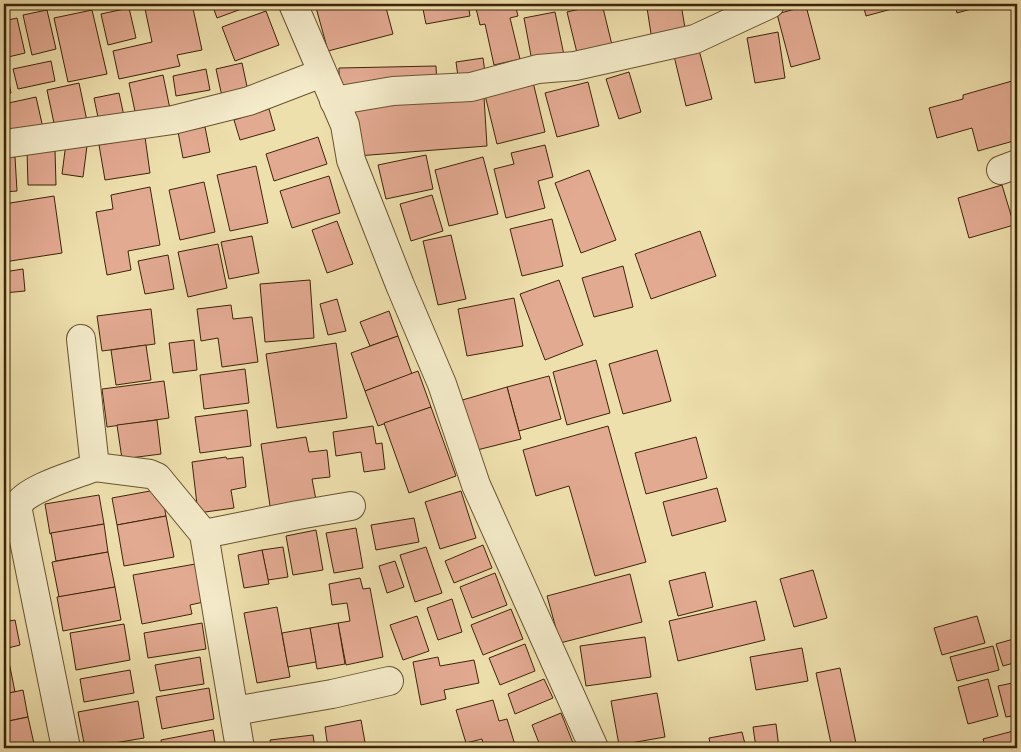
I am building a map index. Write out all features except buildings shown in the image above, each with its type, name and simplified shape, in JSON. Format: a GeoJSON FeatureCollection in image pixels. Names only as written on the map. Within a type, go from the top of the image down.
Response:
{"type":"FeatureCollection","features":[{"type":"Feature","properties":{"kind":"street"},"geometry":{"type":"LineString","coordinates":[[293,4],[345,125],[351,160],[400,285],[442,384],[476,485],[594,748]]}},
{"type":"Feature","properties":{"kind":"street"},"geometry":{"type":"LineString","coordinates":[[334,101],[393,91],[471,87],[538,69],[576,66],[695,39],[770,4]]}},
{"type":"Feature","properties":{"kind":"street"},"geometry":{"type":"LineString","coordinates":[[4,144],[173,120],[249,101],[322,73]]}},
{"type":"Feature","properties":{"kind":"street"},"geometry":{"type":"LineString","coordinates":[[80,339],[95,467]]}},
{"type":"Feature","properties":{"kind":"street"},"geometry":{"type":"LineString","coordinates":[[66,748],[17,506],[25,496],[37,489],[95,467],[150,474],[157,477],[204,534],[240,748]]}},
{"type":"Feature","properties":{"kind":"street"},"geometry":{"type":"LineString","coordinates":[[204,534],[351,506]]}},
{"type":"Feature","properties":{"kind":"street"},"geometry":{"type":"LineString","coordinates":[[234,711],[332,694],[389,681]]}}]}
